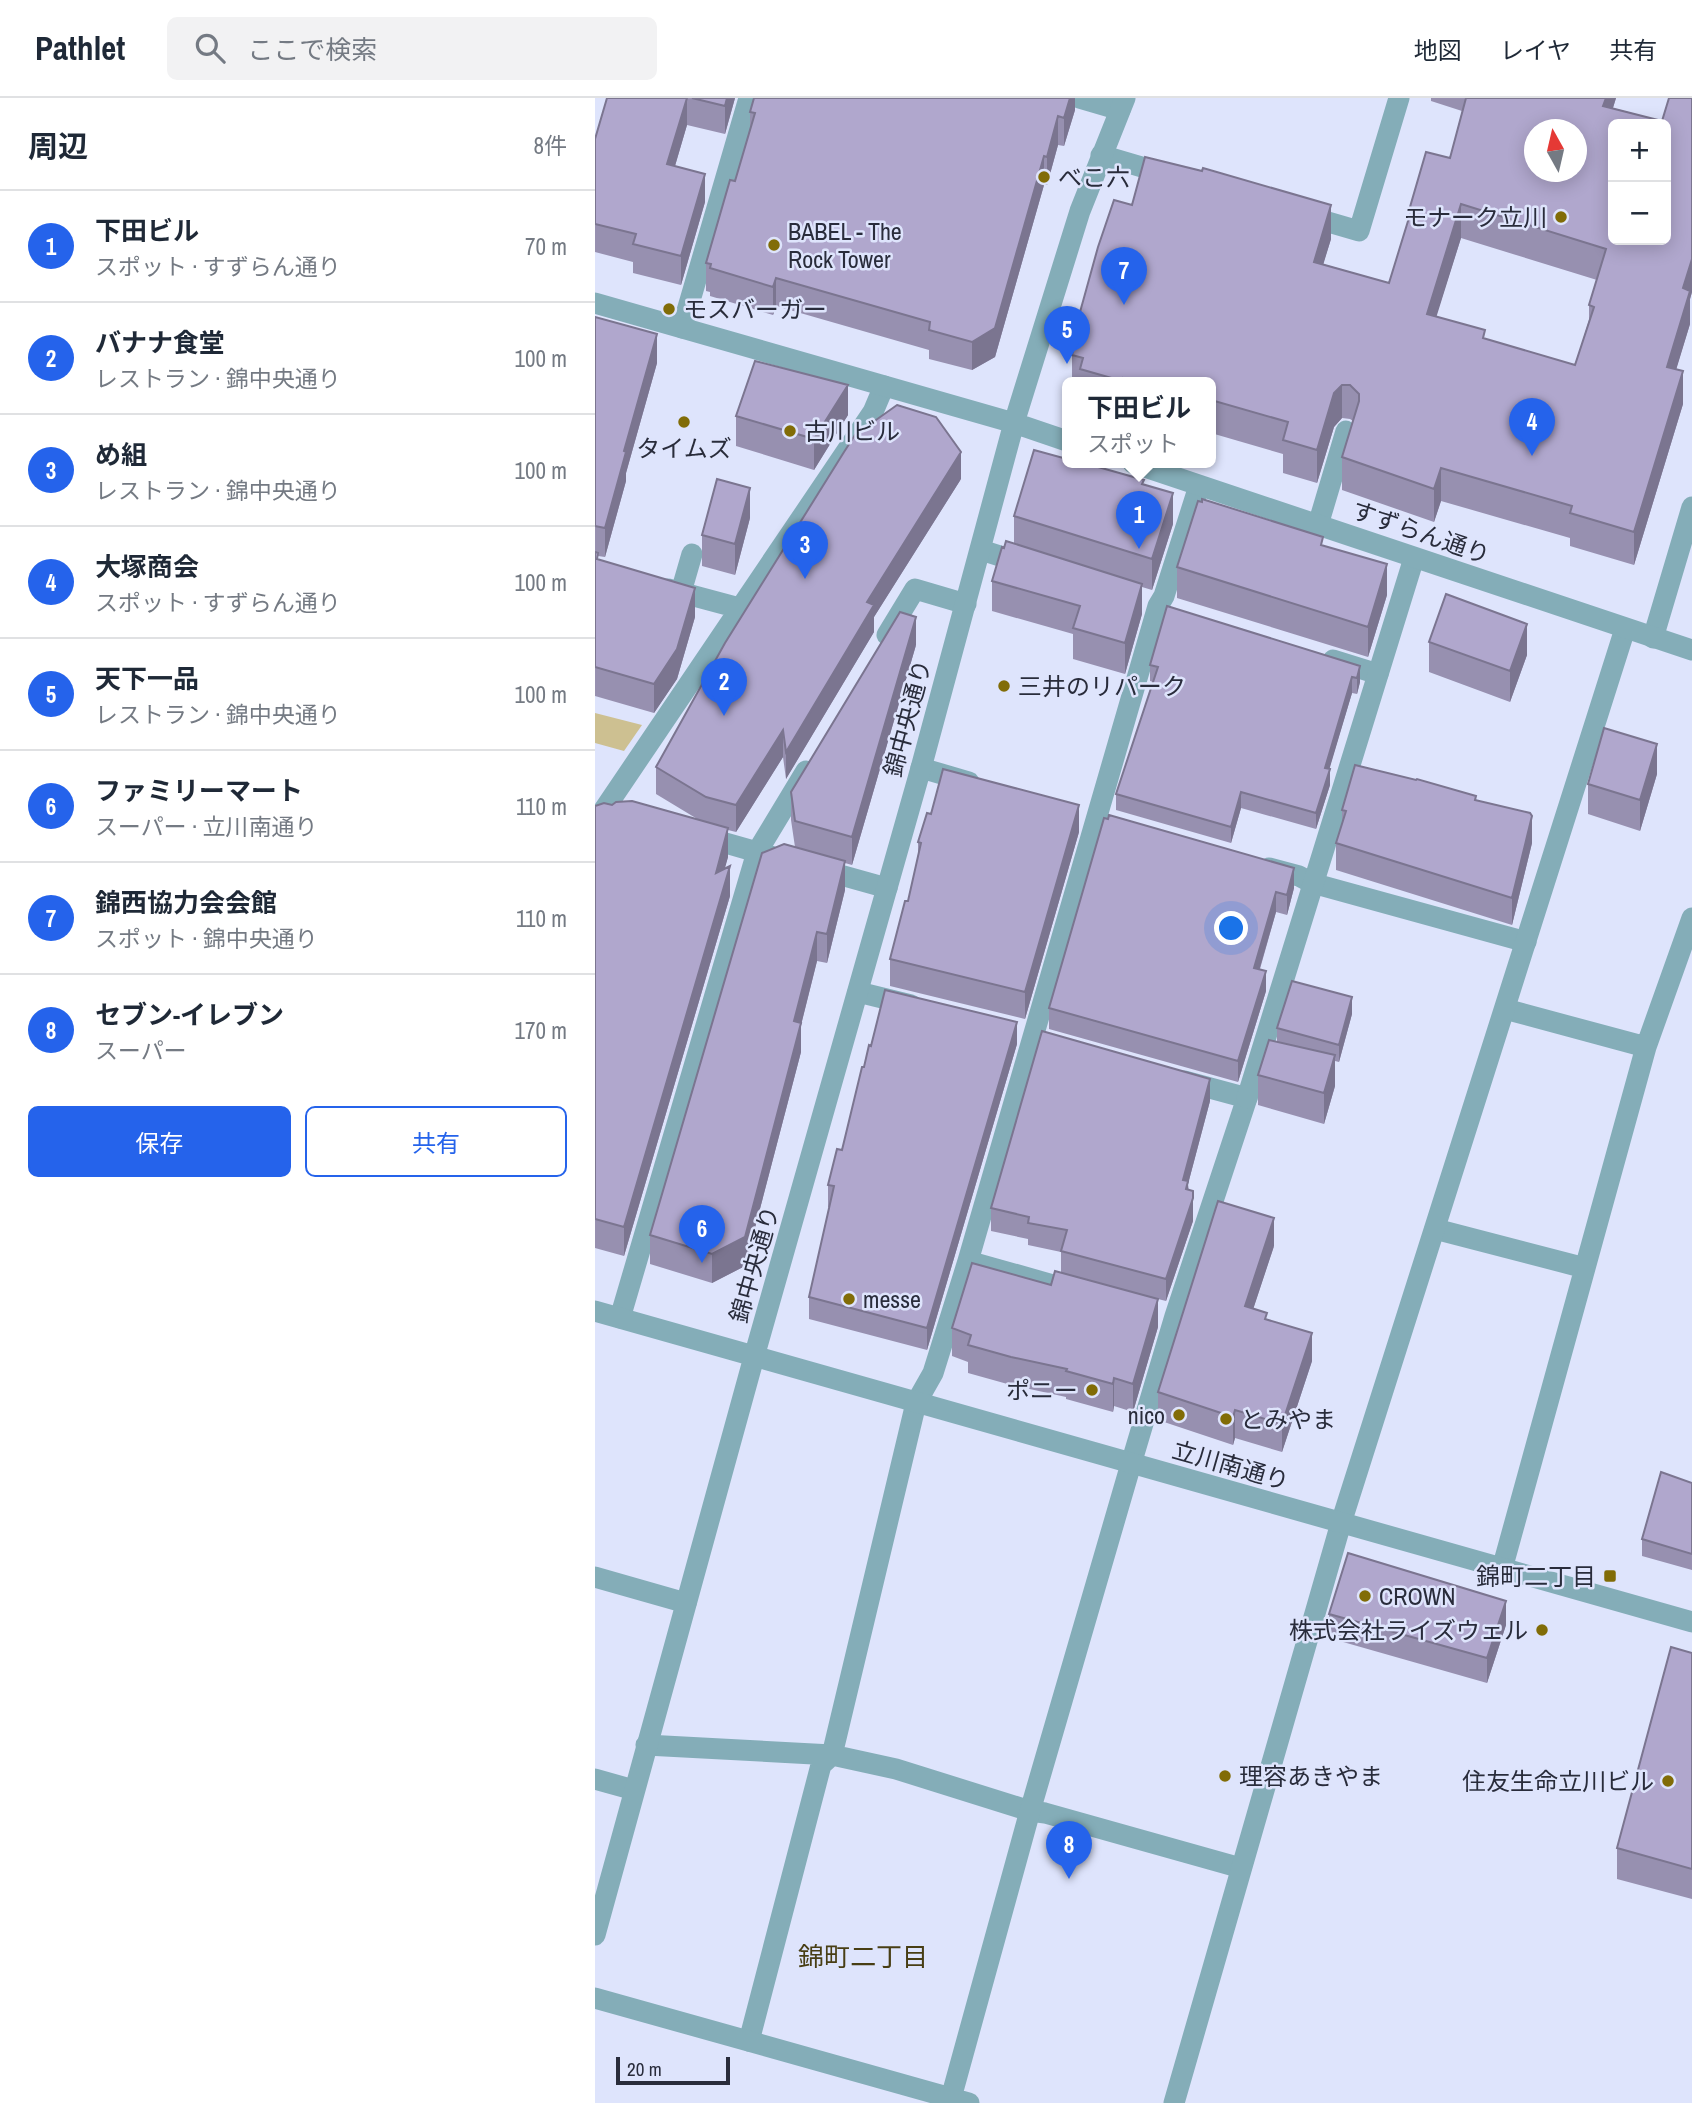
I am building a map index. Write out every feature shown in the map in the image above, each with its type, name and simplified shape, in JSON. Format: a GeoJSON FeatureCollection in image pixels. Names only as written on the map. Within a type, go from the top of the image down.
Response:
{"type":"FeatureCollection","features":[{"type":"Feature","properties":{"kind":"street"},"geometry":{"type":"LineString","coordinates":[[682,328],[749,98]]}},
{"type":"Feature","properties":{"kind":"street"},"geometry":{"type":"LineString","coordinates":[[1079,98],[1122,104]]}},
{"type":"Feature","properties":{"kind":"street"},"geometry":{"type":"LineString","coordinates":[[1281,208],[1359,231],[1399,98]]}},
{"type":"Feature","properties":{"kind":"street","name":"錦中央通り"},"geometry":{"type":"LineString","coordinates":[[595,1935],[754,1357],[922,768],[1014,423],[1080,211],[1122,104]]}},
{"type":"Feature","properties":{"kind":"street"},"geometry":{"type":"LineString","coordinates":[[1101,155],[1191,182]]}},
{"type":"Feature","properties":{"kind":"street"},"geometry":{"type":"LineString","coordinates":[[595,303],[1014,423],[1062,439]]}},
{"type":"Feature","properties":{"kind":"street"},"geometry":{"type":"LineString","coordinates":[[600,816],[873,412],[884,386]]}},
{"type":"Feature","properties":{"kind":"street"},"geometry":{"type":"LineString","coordinates":[[1318,525],[1346,431]]}},
{"type":"Feature","properties":{"kind":"street","name":"すずらん通り"},"geometry":{"type":"LineString","coordinates":[[1147,468],[1692,650]]}},
{"type":"Feature","properties":{"kind":"street"},"geometry":{"type":"LineString","coordinates":[[749,2040],[821,1765],[832,1755],[916,1403],[933,1373],[1040,1040],[1089,817],[1151,604],[1164,596],[1199,486]]}},
{"type":"Feature","properties":{"kind":"street"},"geometry":{"type":"LineString","coordinates":[[1653,638],[1692,507]]}},
{"type":"Feature","properties":{"kind":"street"},"geometry":{"type":"LineString","coordinates":[[981,550],[1044,570]]}},
{"type":"Feature","properties":{"kind":"street"},"geometry":{"type":"LineString","coordinates":[[681,592],[692,554]]}},
{"type":"Feature","properties":{"kind":"street"},"geometry":{"type":"LineString","coordinates":[[595,1998],[960,2100],[1030,1811],[1175,1316],[1247,1098],[1414,558]]}},
{"type":"Feature","properties":{"kind":"street"},"geometry":{"type":"LineString","coordinates":[[644,582],[739,608]]}},
{"type":"Feature","properties":{"kind":"street"},"geometry":{"type":"LineString","coordinates":[[879,649],[915,589],[966,604]]}},
{"type":"Feature","properties":{"kind":"street"},"geometry":{"type":"LineString","coordinates":[[1151,604],[1184,614]]}},
{"type":"Feature","properties":{"kind":"street"},"geometry":{"type":"LineString","coordinates":[[1174,2103],[1341,1523],[1625,629]]}},
{"type":"Feature","properties":{"kind":"street"},"geometry":{"type":"LineString","coordinates":[[1313,654],[1378,674]]}},
{"type":"Feature","properties":{"kind":"street"},"geometry":{"type":"LineString","coordinates":[[620,1318],[670,1140],[757,852],[815,756]]}},
{"type":"Feature","properties":{"kind":"street"},"geometry":{"type":"LineString","coordinates":[[922,768],[989,788]]}},
{"type":"Feature","properties":{"kind":"street"},"geometry":{"type":"LineString","coordinates":[[600,816],[630,816]]}},
{"type":"Feature","properties":{"kind":"street"},"geometry":{"type":"LineString","coordinates":[[1089,817],[1122,827]]}},
{"type":"Feature","properties":{"kind":"street"},"geometry":{"type":"LineString","coordinates":[[681,830],[887,888]]}},
{"type":"Feature","properties":{"kind":"street"},"geometry":{"type":"LineString","coordinates":[[1248,862],[1299,876],[1312,883],[1526,942]]}},
{"type":"Feature","properties":{"kind":"street"},"geometry":{"type":"LineString","coordinates":[[1502,1569],[1647,1047],[1692,918]]}},
{"type":"Feature","properties":{"kind":"street"},"geometry":{"type":"LineString","coordinates":[[859,992],[935,1011]]}},
{"type":"Feature","properties":{"kind":"street"},"geometry":{"type":"LineString","coordinates":[[1506,1009],[1647,1047]]}},
{"type":"Feature","properties":{"kind":"street"},"geometry":{"type":"LineString","coordinates":[[1011,1029],[1040,1040]]}},
{"type":"Feature","properties":{"kind":"street"},"geometry":{"type":"LineString","coordinates":[[1260,1054],[1284,1060]]}},
{"type":"Feature","properties":{"kind":"street"},"geometry":{"type":"LineString","coordinates":[[1167,1076],[1247,1098]]}},
{"type":"Feature","properties":{"kind":"street"},"geometry":{"type":"LineString","coordinates":[[1435,1229],[1585,1268]]}},
{"type":"Feature","properties":{"kind":"street"},"geometry":{"type":"LineString","coordinates":[[968,1261],[1098,1298]]}},
{"type":"Feature","properties":{"kind":"street","name":"立川南通り"},"geometry":{"type":"LineString","coordinates":[[595,1311],[1692,1622]]}},
{"type":"Feature","properties":{"kind":"street"},"geometry":{"type":"LineString","coordinates":[[1149,1312],[1175,1316]]}},
{"type":"Feature","properties":{"kind":"street"},"geometry":{"type":"LineString","coordinates":[[595,1577],[686,1603]]}},
{"type":"Feature","properties":{"kind":"street"},"geometry":{"type":"LineString","coordinates":[[646,1745],[832,1755],[896,1769],[1030,1811],[1241,1868]]}},
{"type":"Feature","properties":{"kind":"street"},"geometry":{"type":"LineString","coordinates":[[595,1779],[635,1790]]}},
{"type":"Feature","properties":{"kind":"shaded area"},"geometry":{"type":"Polygon","coordinates":[[[595,713],[642,725],[624,751],[595,743],[595,713]]]}},
{"type":"Feature","properties":{"kind":"building"},"geometry":{"type":"Polygon","coordinates":[[[607,98],[687,98],[667,164],[705,174],[681,256],[633,244],[636,234],[595,224],[595,139],[607,98]]]}},
{"type":"Feature","properties":{"kind":"building"},"geometry":{"type":"Polygon","coordinates":[[[692,98],[727,98],[725,106],[692,98]]]}},
{"type":"Feature","properties":{"kind":"building"},"geometry":{"type":"Polygon","coordinates":[[[754,98],[1070,98],[1064,118],[1058,116],[1047,157],[1044,156],[995,328],[972,342],[929,330],[930,322],[776,278],[773,287],[710,268],[711,264],[706,263],[730,180],[735,181],[755,113],[750,112],[754,98]]]}},
{"type":"Feature","properties":{"kind":"building"},"geometry":{"type":"Polygon","coordinates":[[[1466,98],[1606,98],[1603,106],[1654,119],[1608,119],[1608,245],[1671,245],[1671,119],[1663,119],[1669,98],[1692,98],[1692,259],[1683,288],[1690,291],[1667,367],[1683,371],[1634,532],[1570,513],[1572,506],[1441,468],[1434,489],[1342,457],[1359,401],[1359,394],[1350,385],[1342,385],[1334,393],[1317,450],[1283,440],[1288,422],[1216,401],[1216,377],[1108,377],[1080,369],[1083,358],[1072,355],[1075,342],[1072,341],[1114,200],[1132,205],[1145,157],[1202,171],[1203,168],[1331,205],[1314,262],[1389,283],[1412,208],[1410,207],[1426,152],[1450,158],[1466,98]],[[1461,204],[1427,314],[1485,330],[1483,338],[1575,365],[1594,307],[1589,305],[1606,249],[1461,204]]]}},
{"type":"Feature","properties":{"kind":"building"},"geometry":{"type":"Polygon","coordinates":[[[595,317],[657,334],[605,528],[595,526],[595,317]]]}},
{"type":"Feature","properties":{"kind":"building"},"geometry":{"type":"Polygon","coordinates":[[[755,361],[848,385],[814,439],[736,416],[755,361]]]}},
{"type":"Feature","properties":{"kind":"building"},"geometry":{"type":"Polygon","coordinates":[[[897,405],[936,417],[961,452],[867,602],[874,605],[786,752],[783,730],[736,805],[706,797],[656,767],[725,643],[855,435],[897,405]]]}},
{"type":"Feature","properties":{"kind":"building"},"geometry":{"type":"Polygon","coordinates":[[[1034,450],[1062,458],[1062,468],[1102,468],[1144,480],[1142,484],[1173,493],[1152,559],[1014,516],[1034,450]]]}},
{"type":"Feature","properties":{"kind":"building"},"geometry":{"type":"Polygon","coordinates":[[[717,479],[750,488],[735,544],[702,535],[717,479]]]}},
{"type":"Feature","properties":{"kind":"building"},"geometry":{"type":"Polygon","coordinates":[[[1202,499],[1323,537],[1321,545],[1387,564],[1368,627],[1177,567],[1198,501],[1202,502],[1202,499]]]}},
{"type":"Feature","properties":{"kind":"building"},"geometry":{"type":"Polygon","coordinates":[[[1006,541],[1142,584],[1125,643],[1073,628],[1080,606],[992,581],[1006,541]]]}},
{"type":"Feature","properties":{"kind":"building"},"geometry":{"type":"Polygon","coordinates":[[[595,552],[598,553],[597,559],[695,588],[677,649],[654,684],[595,667],[595,552]]]}},
{"type":"Feature","properties":{"kind":"building"},"geometry":{"type":"Polygon","coordinates":[[[1446,594],[1527,624],[1510,671],[1429,642],[1446,594]]]}},
{"type":"Feature","properties":{"kind":"building"},"geometry":{"type":"Polygon","coordinates":[[[1167,606],[1360,666],[1357,678],[1352,677],[1325,768],[1330,769],[1316,813],[1241,792],[1231,827],[1116,794],[1158,667],[1150,665],[1167,606]]]}},
{"type":"Feature","properties":{"kind":"building"},"geometry":{"type":"Polygon","coordinates":[[[900,612],[916,617],[852,837],[795,821],[791,792],[900,612]]]}},
{"type":"Feature","properties":{"kind":"building"},"geometry":{"type":"Polygon","coordinates":[[[1604,728],[1657,744],[1640,800],[1588,784],[1604,728]]]}},
{"type":"Feature","properties":{"kind":"building"},"geometry":{"type":"Polygon","coordinates":[[[1355,765],[1417,779],[1476,796],[1475,800],[1530,813],[1532,816],[1512,898],[1336,843],[1346,811],[1342,810],[1355,765]]]}},
{"type":"Feature","properties":{"kind":"building"},"geometry":{"type":"Polygon","coordinates":[[[943,769],[1079,805],[1025,992],[890,959],[905,901],[908,901],[921,843],[918,842],[927,813],[931,814],[943,769]]]}},
{"type":"Feature","properties":{"kind":"building"},"geometry":{"type":"Polygon","coordinates":[[[632,801],[728,828],[716,873],[730,866],[624,1227],[595,1219],[595,806],[632,801]]]}},
{"type":"Feature","properties":{"kind":"building"},"geometry":{"type":"Polygon","coordinates":[[[1109,815],[1294,868],[1287,895],[1276,892],[1254,968],[1266,971],[1238,1061],[1049,1008],[1104,818],[1108,819],[1109,815]]]}},
{"type":"Feature","properties":{"kind":"building"},"geometry":{"type":"Polygon","coordinates":[[[784,844],[845,861],[827,934],[817,932],[794,1021],[801,1023],[745,1237],[712,1254],[650,1235],[762,853],[784,844]]]}},
{"type":"Feature","properties":{"kind":"building"},"geometry":{"type":"Polygon","coordinates":[[[1292,981],[1352,997],[1339,1045],[1277,1028],[1292,981]]]}},
{"type":"Feature","properties":{"kind":"building"},"geometry":{"type":"Polygon","coordinates":[[[885,990],[1017,1022],[927,1328],[809,1297],[834,1186],[828,1185],[837,1149],[842,1150],[862,1067],[869,1045],[871,1046],[885,990]]]}},
{"type":"Feature","properties":{"kind":"building"},"geometry":{"type":"Polygon","coordinates":[[[1042,1031],[1210,1079],[1183,1180],[1188,1181],[1186,1189],[1193,1191],[1193,1198],[1166,1279],[1061,1251],[1067,1230],[1028,1223],[1029,1217],[991,1208],[1042,1031]]]}},
{"type":"Feature","properties":{"kind":"building"},"geometry":{"type":"Polygon","coordinates":[[[1269,1040],[1335,1055],[1324,1093],[1258,1075],[1269,1040]]]}},
{"type":"Feature","properties":{"kind":"building"},"geometry":{"type":"Polygon","coordinates":[[[1218,1201],[1274,1218],[1245,1306],[1267,1313],[1265,1319],[1312,1333],[1282,1424],[1235,1410],[1233,1417],[1158,1392],[1218,1201]]]}},
{"type":"Feature","properties":{"kind":"building"},"geometry":{"type":"Polygon","coordinates":[[[972,1263],[1051,1285],[1055,1271],[1158,1299],[1133,1384],[1114,1378],[1113,1384],[1066,1371],[1067,1369],[968,1345],[971,1335],[952,1328],[972,1263]]]}},
{"type":"Feature","properties":{"kind":"building"},"geometry":{"type":"Polygon","coordinates":[[[1661,1472],[1692,1483],[1692,1554],[1642,1539],[1661,1472]]]}},
{"type":"Feature","properties":{"kind":"building"},"geometry":{"type":"Polygon","coordinates":[[[1348,1553],[1506,1601],[1487,1658],[1329,1614],[1348,1553]]]}},
{"type":"Feature","properties":{"kind":"building","name":"住友生命立川ビル"},"geometry":{"type":"Polygon","coordinates":[[[1671,1647],[1692,1653],[1692,1869],[1617,1848],[1671,1647]]]}},
{"type":"Feature","properties":{"kind":"place","name":"べこ六"},"geometry":{"type":"Point","coordinates":[1044,177]}},
{"type":"Feature","properties":{"kind":"place","name":"モナーク立川"},"geometry":{"type":"Point","coordinates":[1561,217]}},
{"type":"Feature","properties":{"kind":"place","name":"BABEL - The Rock Tower"},"geometry":{"type":"Point","coordinates":[774,245]}},
{"type":"Feature","properties":{"kind":"place","name":"錦西協力会会館"},"geometry":{"type":"Point","coordinates":[1124,305]}},
{"type":"Feature","properties":{"kind":"place","name":"モスバーガー"},"geometry":{"type":"Point","coordinates":[669,309]}},
{"type":"Feature","properties":{"kind":"place","name":"天下一品"},"geometry":{"type":"Point","coordinates":[1067,364]}},
{"type":"Feature","properties":{"kind":"place","name":"タイムズ"},"geometry":{"type":"Point","coordinates":[684,422]}},
{"type":"Feature","properties":{"kind":"place","name":"古川ビル"},"geometry":{"type":"Point","coordinates":[790,431]}},
{"type":"Feature","properties":{"kind":"place","name":"大塚商会"},"geometry":{"type":"Point","coordinates":[1532,456]}},
{"type":"Feature","properties":{"kind":"place","name":"下田ビル"},"geometry":{"type":"Point","coordinates":[1139,549]}},
{"type":"Feature","properties":{"kind":"place","name":"め組"},"geometry":{"type":"Point","coordinates":[805,579]}},
{"type":"Feature","properties":{"kind":"place","name":"三井のリパーク"},"geometry":{"type":"Point","coordinates":[1004,686]}},
{"type":"Feature","properties":{"kind":"place","name":"バナナ食堂"},"geometry":{"type":"Point","coordinates":[724,716]}},
{"type":"Feature","properties":{"kind":"place","name":"ファミリーマート"},"geometry":{"type":"Point","coordinates":[702,1263]}},
{"type":"Feature","properties":{"kind":"place","name":"messe"},"geometry":{"type":"Point","coordinates":[849,1299]}},
{"type":"Feature","properties":{"kind":"place","name":"ポニー"},"geometry":{"type":"Point","coordinates":[1092,1390]}},
{"type":"Feature","properties":{"kind":"place","name":"nico"},"geometry":{"type":"Point","coordinates":[1179,1415]}},
{"type":"Feature","properties":{"kind":"place","name":"とみやま"},"geometry":{"type":"Point","coordinates":[1226,1419]}},
{"type":"Feature","properties":{"kind":"place","name":"錦町二丁目"},"geometry":{"type":"Point","coordinates":[1610,1576]}},
{"type":"Feature","properties":{"kind":"place","name":"CROWN"},"geometry":{"type":"Point","coordinates":[1365,1596]}},
{"type":"Feature","properties":{"kind":"place","name":"株式会社ライズウェル"},"geometry":{"type":"Point","coordinates":[1542,1630]}},
{"type":"Feature","properties":{"kind":"place","name":"理容あきやま"},"geometry":{"type":"Point","coordinates":[1225,1776]}},
{"type":"Feature","properties":{"kind":"place","name":"住友生命立川ビル"},"geometry":{"type":"Point","coordinates":[1668,1781]}},
{"type":"Feature","properties":{"kind":"place","name":"セブン-イレブン"},"geometry":{"type":"Point","coordinates":[1069,1879]}},
{"type":"Feature","properties":{"kind":"district","name":"錦町二丁目"},"geometry":{"type":"Point","coordinates":[863,1956]}}]}
